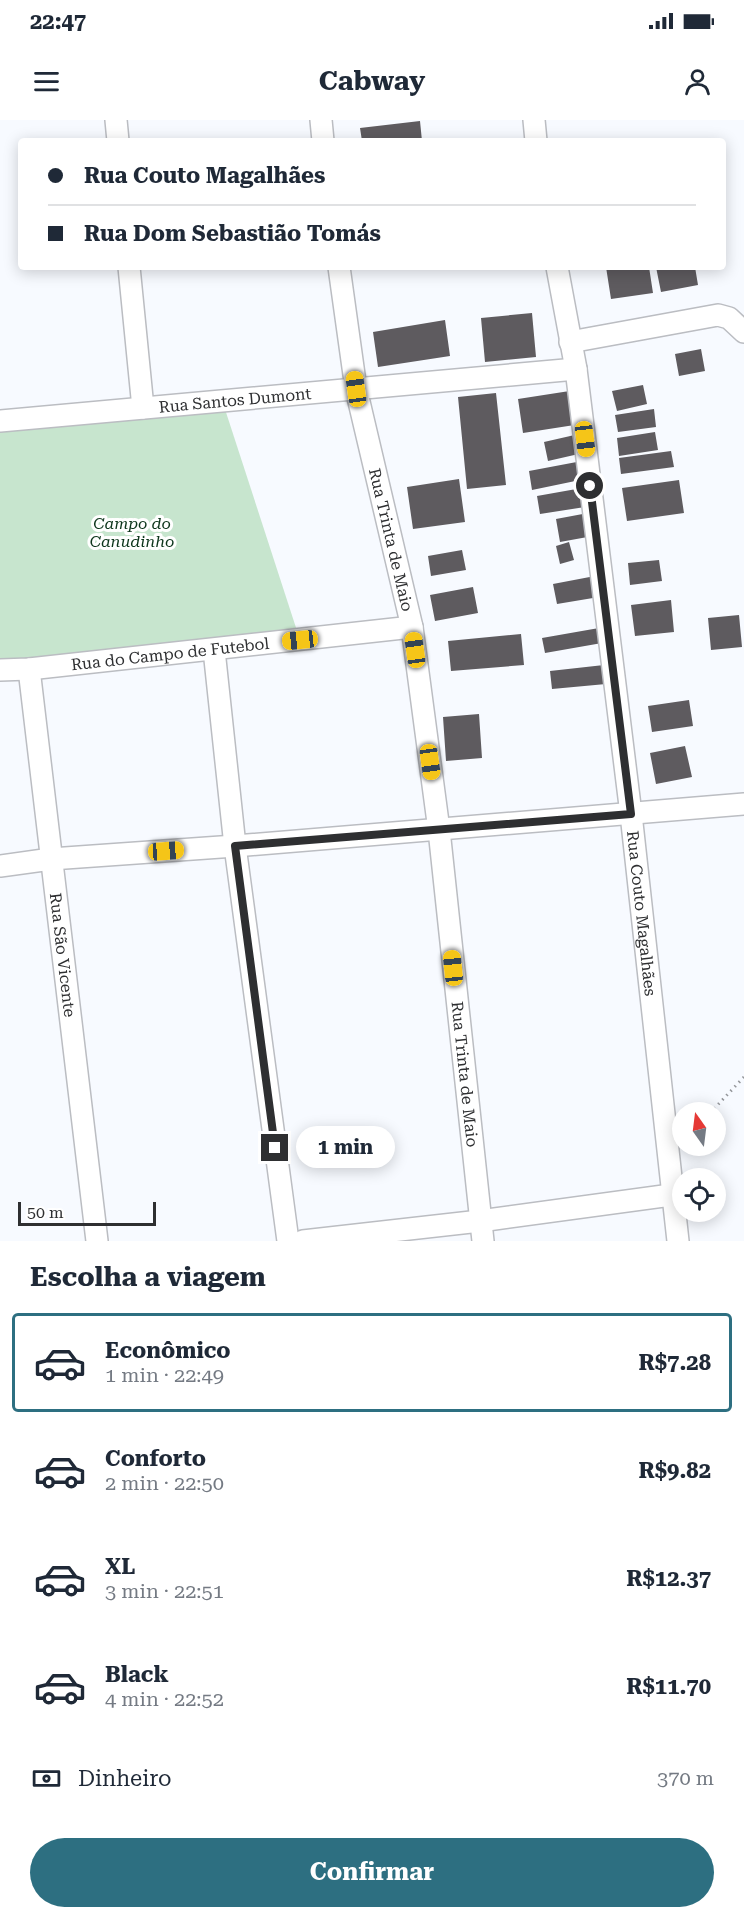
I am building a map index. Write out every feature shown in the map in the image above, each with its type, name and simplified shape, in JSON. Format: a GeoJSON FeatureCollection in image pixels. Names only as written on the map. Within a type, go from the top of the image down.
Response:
{"type":"FeatureCollection","features":[{"type":"Feature","properties":{"kind":"street"},"geometry":{"type":"LineString","coordinates":[[116,120],[118,138]]}},
{"type":"Feature","properties":{"kind":"street"},"geometry":{"type":"LineString","coordinates":[[321,120],[323,138]]}},
{"type":"Feature","properties":{"kind":"street"},"geometry":{"type":"LineString","coordinates":[[534,120],[536,138]]}},
{"type":"Feature","properties":{"kind":"street"},"geometry":{"type":"LineString","coordinates":[[129,270],[142,408]]}},
{"type":"Feature","properties":{"kind":"street","name":"Rua Trinta de Maio"},"geometry":{"type":"LineString","coordinates":[[339,270],[356,389],[412,627],[439,830],[481,1231]]}},
{"type":"Feature","properties":{"kind":"street","name":"Rua Couto Magalhães"},"geometry":{"type":"LineString","coordinates":[[558,270],[576,369],[631,814],[671,1195],[678,1241]]}},
{"type":"Feature","properties":{"kind":"street"},"geometry":{"type":"LineString","coordinates":[[570,342],[718,315],[729,318],[744,332]]}},
{"type":"Feature","properties":{"kind":"street","name":"Rua Santos Dumont"},"geometry":{"type":"LineString","coordinates":[[0,421],[576,369]]}},
{"type":"Feature","properties":{"kind":"street","name":"Rua do Campo de Futebol"},"geometry":{"type":"LineString","coordinates":[[0,670],[214,650],[412,627]]}},
{"type":"Feature","properties":{"kind":"street"},"geometry":{"type":"LineString","coordinates":[[214,650],[235,846],[288,1241]]}},
{"type":"Feature","properties":{"kind":"street","name":"Rua São Vicente"},"geometry":{"type":"LineString","coordinates":[[29,669],[97,1241]]}},
{"type":"Feature","properties":{"kind":"street"},"geometry":{"type":"LineString","coordinates":[[0,866],[51,859],[744,804]]}},
{"type":"Feature","properties":{"kind":"street"},"geometry":{"type":"LineString","coordinates":[[303,1241],[481,1231],[671,1195]]}},
{"type":"Feature","properties":{"kind":"path"},"geometry":{"type":"LineString","coordinates":[[720,1102],[744,1077]]}},
{"type":"Feature","properties":{"kind":"green space","name":"Campo do Canudinho"},"geometry":{"type":"Polygon","coordinates":[[[222,400],[300,640],[0,662],[0,429],[222,400]]]}},
{"type":"Feature","properties":{"kind":"building"},"geometry":{"type":"Polygon","coordinates":[[[420,121],[422,138],[362,138],[360,128],[420,121]]]}},
{"type":"Feature","properties":{"kind":"building"},"geometry":{"type":"Polygon","coordinates":[[[606,270],[649,270],[653,293],[611,299],[606,270]]]}},
{"type":"Feature","properties":{"kind":"building"},"geometry":{"type":"Polygon","coordinates":[[[657,270],[696,270],[698,285],[661,292],[657,270]]]}},
{"type":"Feature","properties":{"kind":"building"},"geometry":{"type":"Polygon","coordinates":[[[532,313],[536,357],[485,362],[481,318],[532,313]]]}},
{"type":"Feature","properties":{"kind":"building"},"geometry":{"type":"Polygon","coordinates":[[[445,320],[450,356],[378,367],[373,332],[445,320]]]}},
{"type":"Feature","properties":{"kind":"building"},"geometry":{"type":"Polygon","coordinates":[[[701,349],[705,371],[679,376],[675,354],[701,349]]]}},
{"type":"Feature","properties":{"kind":"building"},"geometry":{"type":"Polygon","coordinates":[[[643,385],[647,404],[617,411],[612,391],[643,385]]]}},
{"type":"Feature","properties":{"kind":"building"},"geometry":{"type":"Polygon","coordinates":[[[576,390],[581,424],[523,433],[518,399],[576,390]]]}},
{"type":"Feature","properties":{"kind":"building"},"geometry":{"type":"Polygon","coordinates":[[[496,393],[506,485],[467,489],[458,397],[496,393]]]}},
{"type":"Feature","properties":{"kind":"building"},"geometry":{"type":"Polygon","coordinates":[[[654,409],[656,427],[618,432],[615,415],[654,409]]]}},
{"type":"Feature","properties":{"kind":"building"},"geometry":{"type":"Polygon","coordinates":[[[655,432],[658,450],[619,456],[617,438],[655,432]]]}},
{"type":"Feature","properties":{"kind":"building"},"geometry":{"type":"Polygon","coordinates":[[[579,434],[583,453],[548,461],[544,442],[579,434]]]}},
{"type":"Feature","properties":{"kind":"building"},"geometry":{"type":"Polygon","coordinates":[[[671,451],[674,467],[621,474],[619,458],[671,451]]]}},
{"type":"Feature","properties":{"kind":"building"},"geometry":{"type":"Polygon","coordinates":[[[582,461],[585,479],[532,490],[529,471],[582,461]]]}},
{"type":"Feature","properties":{"kind":"building"},"geometry":{"type":"Polygon","coordinates":[[[459,479],[465,522],[413,529],[407,487],[459,479]]]}},
{"type":"Feature","properties":{"kind":"building"},"geometry":{"type":"Polygon","coordinates":[[[679,480],[684,513],[627,521],[622,488],[679,480]]]}},
{"type":"Feature","properties":{"kind":"building"},"geometry":{"type":"Polygon","coordinates":[[[582,488],[585,507],[540,514],[537,496],[582,488]]]}},
{"type":"Feature","properties":{"kind":"building"},"geometry":{"type":"Polygon","coordinates":[[[588,513],[593,536],[560,542],[556,519],[588,513]]]}},
{"type":"Feature","properties":{"kind":"building"},"geometry":{"type":"Polygon","coordinates":[[[569,542],[574,560],[560,564],[556,546],[569,542]]]}},
{"type":"Feature","properties":{"kind":"building"},"geometry":{"type":"Polygon","coordinates":[[[462,550],[466,570],[431,576],[428,556],[462,550]]]}},
{"type":"Feature","properties":{"kind":"building"},"geometry":{"type":"Polygon","coordinates":[[[659,560],[662,581],[630,585],[628,563],[659,560]]]}},
{"type":"Feature","properties":{"kind":"building"},"geometry":{"type":"Polygon","coordinates":[[[595,576],[599,597],[557,604],[553,584],[595,576]]]}},
{"type":"Feature","properties":{"kind":"building"},"geometry":{"type":"Polygon","coordinates":[[[473,587],[478,613],[435,621],[430,595],[473,587]]]}},
{"type":"Feature","properties":{"kind":"building"},"geometry":{"type":"Polygon","coordinates":[[[671,600],[674,632],[635,636],[631,605],[671,600]]]}},
{"type":"Feature","properties":{"kind":"building"},"geometry":{"type":"Polygon","coordinates":[[[739,615],[742,647],[711,650],[708,618],[739,615]]]}},
{"type":"Feature","properties":{"kind":"building"},"geometry":{"type":"Polygon","coordinates":[[[599,628],[602,643],[545,653],[542,638],[599,628]]]}},
{"type":"Feature","properties":{"kind":"building"},"geometry":{"type":"Polygon","coordinates":[[[521,634],[524,665],[451,671],[448,641],[521,634]]]}},
{"type":"Feature","properties":{"kind":"building"},"geometry":{"type":"Polygon","coordinates":[[[604,665],[606,684],[552,689],[550,671],[604,665]]]}},
{"type":"Feature","properties":{"kind":"building"},"geometry":{"type":"Polygon","coordinates":[[[689,700],[693,726],[652,732],[648,706],[689,700]]]}},
{"type":"Feature","properties":{"kind":"building"},"geometry":{"type":"Polygon","coordinates":[[[479,714],[482,758],[446,761],[443,717],[479,714]]]}},
{"type":"Feature","properties":{"kind":"building"},"geometry":{"type":"Polygon","coordinates":[[[685,746],[692,777],[656,784],[650,753],[685,746]]]}},
{"type":"Feature","properties":{"kind":"route"},"geometry":{"type":"LineString","coordinates":[[275,1148],[235,846],[631,814],[590,486]]}}]}
